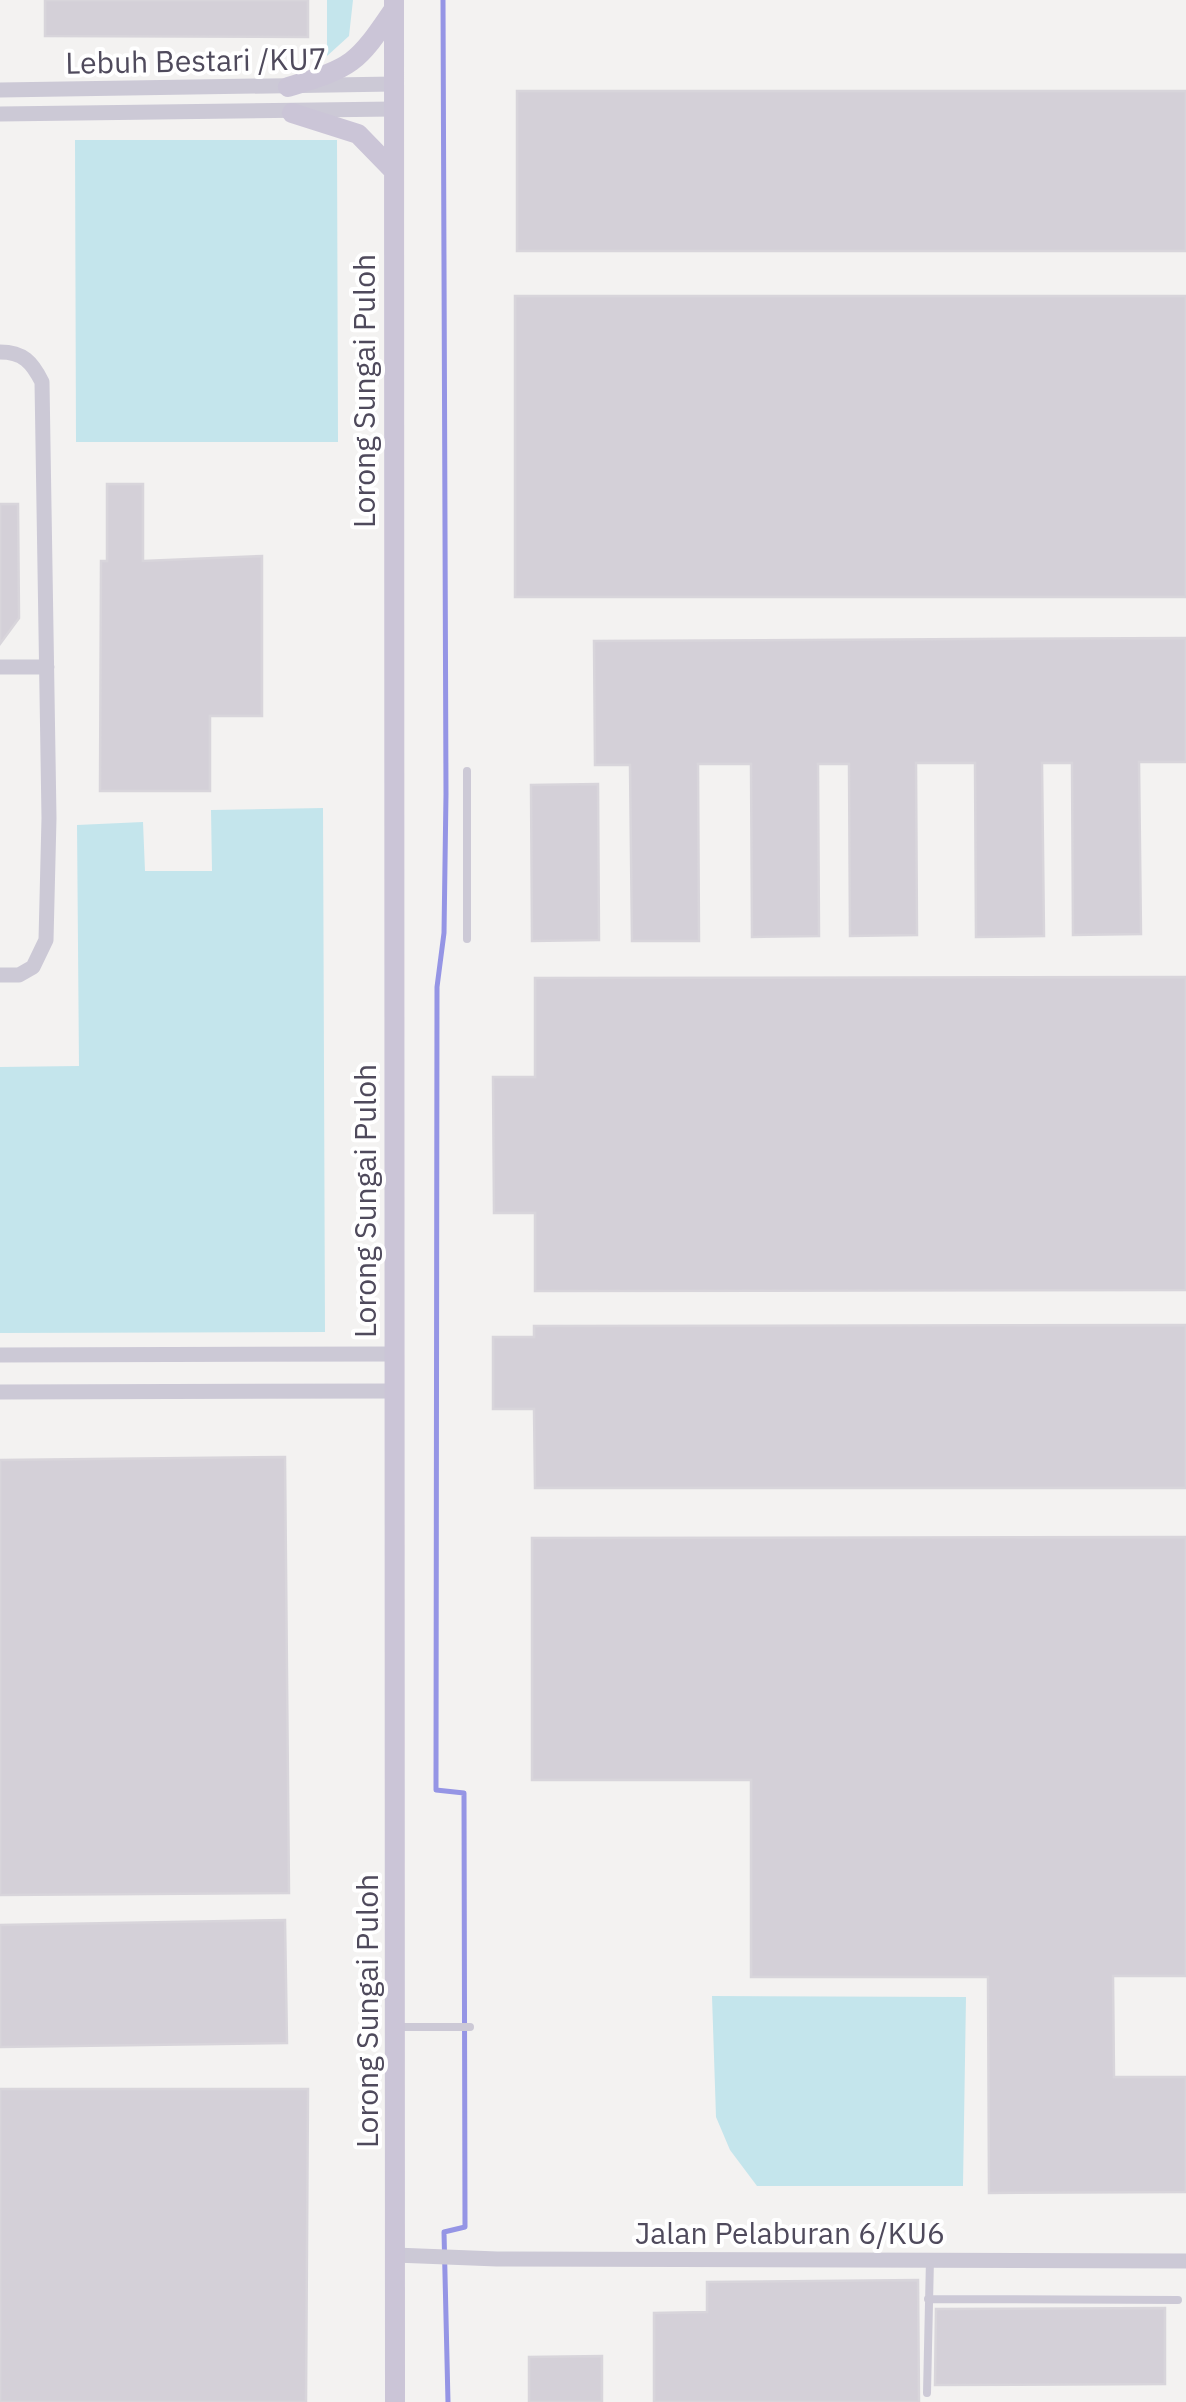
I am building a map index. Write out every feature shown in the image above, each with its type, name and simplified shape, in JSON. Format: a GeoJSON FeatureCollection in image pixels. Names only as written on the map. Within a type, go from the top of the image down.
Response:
{"type":"FeatureCollection","features":[{"type":"Feature","properties":{"kind":"street","name":"Lorong Sungai Puloh"},"geometry":{"type":"LineString","coordinates":[[394,4],[395,2402]]}},
{"type":"Feature","properties":{"kind":"street"},"geometry":{"type":"LineString","coordinates":[[288,86],[345,69],[360,59],[394,4]]}},
{"type":"Feature","properties":{"kind":"street","name":"Lebuh Bestari /KU7"},"geometry":{"type":"LineString","coordinates":[[4,88],[394,84]]}},
{"type":"Feature","properties":{"kind":"street","name":"Lebuh Bestari /KU7"},"geometry":{"type":"LineString","coordinates":[[0,114],[394,109]]}},
{"type":"Feature","properties":{"kind":"street"},"geometry":{"type":"LineString","coordinates":[[292,112],[358,134],[394,171]]}},
{"type":"Feature","properties":{"kind":"street"},"geometry":{"type":"LineString","coordinates":[[0,352],[16,352],[34,364],[42,382],[47,667],[46,940],[33,967],[19,975],[0,975]]}},
{"type":"Feature","properties":{"kind":"street"},"geometry":{"type":"LineString","coordinates":[[0,667],[47,667]]}},
{"type":"Feature","properties":{"kind":"street"},"geometry":{"type":"LineString","coordinates":[[0,1355],[394,1354]]}},
{"type":"Feature","properties":{"kind":"street"},"geometry":{"type":"LineString","coordinates":[[0,1392],[394,1390]]}},
{"type":"Feature","properties":{"kind":"street","name":"Jalan Pelaburan 6/KU6"},"geometry":{"type":"LineString","coordinates":[[395,2255],[1186,2261]]}},
{"type":"Feature","properties":{"kind":"lane"},"geometry":{"type":"LineString","coordinates":[[467,771],[467,939]]}},
{"type":"Feature","properties":{"kind":"lane"},"geometry":{"type":"LineString","coordinates":[[397,2027],[470,2026]]}},
{"type":"Feature","properties":{"kind":"lane"},"geometry":{"type":"LineString","coordinates":[[927,2394],[930,2259]]}},
{"type":"Feature","properties":{"kind":"lane"},"geometry":{"type":"LineString","coordinates":[[928,2299],[1178,2300]]}},
{"type":"Feature","properties":{"kind":"shaded area"},"geometry":{"type":"Polygon","coordinates":[[[327,0],[353,0],[349,36],[327,56],[327,0]]]}},
{"type":"Feature","properties":{"kind":"shaded area"},"geometry":{"type":"Polygon","coordinates":[[[75,140],[337,140],[338,442],[76,442],[75,140]]]}},
{"type":"Feature","properties":{"kind":"shaded area"},"geometry":{"type":"Polygon","coordinates":[[[323,808],[325,1332],[0,1333],[0,1067],[79,1066],[77,825],[143,822],[145,871],[212,871],[211,810],[323,808]]]}},
{"type":"Feature","properties":{"kind":"shaded area"},"geometry":{"type":"Polygon","coordinates":[[[712,1996],[966,1997],[963,2186],[757,2186],[730,2150],[716,2117],[712,1996]]]}},
{"type":"Feature","properties":{"kind":"building"},"geometry":{"type":"Polygon","coordinates":[[[45,0],[308,0],[308,37],[45,36],[45,0]]]}},
{"type":"Feature","properties":{"kind":"building"},"geometry":{"type":"Polygon","coordinates":[[[517,91],[1186,91],[1186,251],[517,251],[517,91]]]}},
{"type":"Feature","properties":{"kind":"building"},"geometry":{"type":"Polygon","coordinates":[[[515,296],[1186,296],[1186,597],[515,597],[515,296]]]}},
{"type":"Feature","properties":{"kind":"building"},"geometry":{"type":"Polygon","coordinates":[[[107,484],[143,484],[143,561],[262,556],[262,716],[210,716],[210,791],[100,791],[101,561],[107,561],[107,484]]]}},
{"type":"Feature","properties":{"kind":"building"},"geometry":{"type":"Polygon","coordinates":[[[0,504],[18,504],[19,618],[0,644],[0,504]]]}},
{"type":"Feature","properties":{"kind":"building"},"geometry":{"type":"Polygon","coordinates":[[[1186,638],[1186,762],[1139,762],[1141,934],[1073,935],[1072,763],[1042,763],[1044,936],[976,937],[975,763],[916,763],[917,935],[850,936],[849,764],[818,764],[819,936],[752,937],[751,764],[698,764],[699,941],[632,941],[630,765],[595,765],[594,641],[1186,638]]]}},
{"type":"Feature","properties":{"kind":"building"},"geometry":{"type":"Polygon","coordinates":[[[598,784],[599,940],[532,941],[531,785],[598,784]]]}},
{"type":"Feature","properties":{"kind":"building"},"geometry":{"type":"Polygon","coordinates":[[[1186,977],[1186,1290],[535,1291],[535,1213],[494,1213],[493,1077],[535,1077],[535,978],[1186,977]]]}},
{"type":"Feature","properties":{"kind":"building"},"geometry":{"type":"Polygon","coordinates":[[[1186,1325],[1186,1488],[535,1488],[534,1409],[493,1409],[493,1337],[534,1337],[534,1326],[1186,1325]]]}},
{"type":"Feature","properties":{"kind":"building"},"geometry":{"type":"Polygon","coordinates":[[[285,1457],[289,1893],[0,1895],[0,1460],[285,1457]]]}},
{"type":"Feature","properties":{"kind":"building"},"geometry":{"type":"Polygon","coordinates":[[[1186,1537],[1186,1976],[1113,1976],[1114,2077],[1186,2077],[1186,2192],[989,2193],[988,1977],[751,1977],[751,1780],[532,1780],[532,1538],[1186,1537]]]}},
{"type":"Feature","properties":{"kind":"building"},"geometry":{"type":"Polygon","coordinates":[[[285,1920],[287,2043],[0,2047],[0,1925],[285,1920]]]}},
{"type":"Feature","properties":{"kind":"building"},"geometry":{"type":"Polygon","coordinates":[[[0,2089],[308,2089],[306,2402],[0,2402],[0,2089]]]}},
{"type":"Feature","properties":{"kind":"building"},"geometry":{"type":"Polygon","coordinates":[[[918,2280],[919,2402],[654,2402],[654,2313],[707,2312],[707,2282],[918,2280]]]}},
{"type":"Feature","properties":{"kind":"building"},"geometry":{"type":"Polygon","coordinates":[[[1165,2308],[1165,2384],[935,2385],[936,2309],[1165,2308]]]}},
{"type":"Feature","properties":{"kind":"building"},"geometry":{"type":"Polygon","coordinates":[[[602,2356],[602,2402],[529,2402],[529,2357],[602,2356]]]}},
{"type":"Feature","properties":{"kind":"waterway"},"geometry":{"type":"LineString","coordinates":[[443,0],[446,794],[444,933],[437,987],[436,1790],[464,1793],[465,2227],[444,2232],[448,2402]]}}]}
